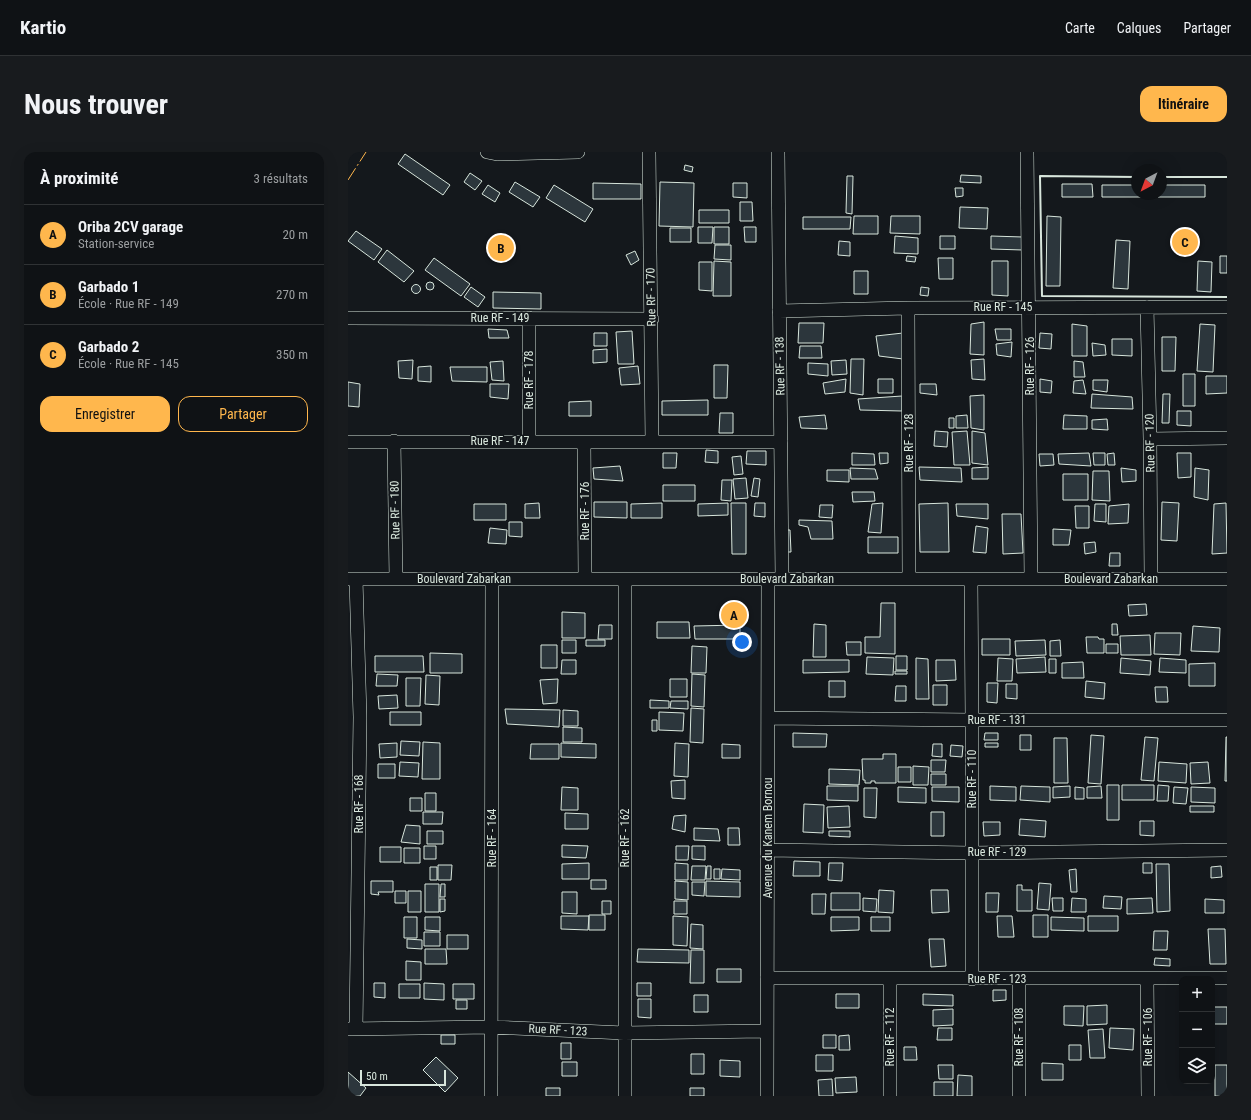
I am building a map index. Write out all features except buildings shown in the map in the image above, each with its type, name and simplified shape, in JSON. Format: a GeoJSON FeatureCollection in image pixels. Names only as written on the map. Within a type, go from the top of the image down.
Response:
{"type":"FeatureCollection","features":[{"type":"Feature","properties":{"kind":"street"},"geometry":{"type":"LineString","coordinates":[[487,152],[497,154],[578,152]]}},
{"type":"Feature","properties":{"kind":"street","name":"Rue RF - 170"},"geometry":{"type":"LineString","coordinates":[[649,152],[652,318],[652,442]]}},
{"type":"Feature","properties":{"kind":"street","name":"Rue RF - 138"},"geometry":{"type":"LineString","coordinates":[[778,152],[782,579]]}},
{"type":"Feature","properties":{"kind":"street","name":"Rue RF - 126"},"geometry":{"type":"LineString","coordinates":[[1027,152],[1031,579]]}},
{"type":"Feature","properties":{"kind":"street","name":"Rue RF - 120"},"geometry":{"type":"LineString","coordinates":[[1147,307],[1151,579]]}},
{"type":"Feature","properties":{"kind":"street","name":"Rue RF - 145"},"geometry":{"type":"LineString","coordinates":[[779,311],[908,308],[1227,307]]}},
{"type":"Feature","properties":{"kind":"street","name":"Rue RF - 128"},"geometry":{"type":"LineString","coordinates":[[908,308],[909,579]]}},
{"type":"Feature","properties":{"kind":"street","name":"Rue RF - 149"},"geometry":{"type":"LineString","coordinates":[[348,318],[652,318]]}},
{"type":"Feature","properties":{"kind":"street","name":"Rue RF - 178"},"geometry":{"type":"LineString","coordinates":[[529,318],[529,442]]}},
{"type":"Feature","properties":{"kind":"street"},"geometry":{"type":"LineString","coordinates":[[1150,439],[1227,438]]}},
{"type":"Feature","properties":{"kind":"street","name":"Rue RF - 180"},"geometry":{"type":"LineString","coordinates":[[394,441],[396,579]]}},
{"type":"Feature","properties":{"kind":"street","name":"Rue RF - 147"},"geometry":{"type":"LineString","coordinates":[[348,442],[781,442]]}},
{"type":"Feature","properties":{"kind":"street","name":"Rue RF - 176"},"geometry":{"type":"LineString","coordinates":[[584,442],[585,579]]}},
{"type":"Feature","properties":{"kind":"street","name":"Rue RF - 164"},"geometry":{"type":"LineString","coordinates":[[491,1096],[492,579]]}},
{"type":"Feature","properties":{"kind":"street","name":"Rue RF - 162"},"geometry":{"type":"LineString","coordinates":[[625,579],[625,1096]]}},
{"type":"Feature","properties":{"kind":"street","name":"Avenue du Kanem Bornou"},"geometry":{"type":"LineString","coordinates":[[767,1096],[768,579]]}},
{"type":"Feature","properties":{"kind":"street","name":"Rue RF - 110"},"geometry":{"type":"LineString","coordinates":[[971,579],[972,979]]}},
{"type":"Feature","properties":{"kind":"street","name":"Boulevard Zabarkan"},"geometry":{"type":"LineString","coordinates":[[352,580],[1227,579]]}},
{"type":"Feature","properties":{"kind":"street","name":"Rue RF - 168"},"geometry":{"type":"LineString","coordinates":[[352,580],[354,717],[352,1029]]}},
{"type":"Feature","properties":{"kind":"street","name":"Rue RF - 131"},"geometry":{"type":"LineString","coordinates":[[768,718],[1227,720]]}},
{"type":"Feature","properties":{"kind":"street","name":"Rue RF - 129"},"geometry":{"type":"LineString","coordinates":[[768,850],[971,852],[1227,850]]}},
{"type":"Feature","properties":{"kind":"street","name":"Rue RF - 123"},"geometry":{"type":"LineString","coordinates":[[767,978],[1227,978]]}},
{"type":"Feature","properties":{"kind":"street","name":"Rue RF - 112"},"geometry":{"type":"LineString","coordinates":[[890,978],[890,1096]]}},
{"type":"Feature","properties":{"kind":"street","name":"Rue RF - 108"},"geometry":{"type":"LineString","coordinates":[[1019,979],[1019,1096]]}},
{"type":"Feature","properties":{"kind":"street","name":"Rue RF - 106"},"geometry":{"type":"LineString","coordinates":[[1147,979],[1148,1096]]}},
{"type":"Feature","properties":{"kind":"street","name":"Rue RF - 123"},"geometry":{"type":"LineString","coordinates":[[352,1029],[491,1027],[624,1033],[767,1031]]}},
{"type":"Feature","properties":{"kind":"wall"},"geometry":{"type":"LineString","coordinates":[[1131,177],[1040,176],[1042,296],[1227,297]]}},
{"type":"Feature","properties":{"kind":"wall"},"geometry":{"type":"LineString","coordinates":[[1167,177],[1227,177]]}},
{"type":"Feature","properties":{"kind":"power"},"geometry":{"type":"LineString","coordinates":[[348,180],[366,152]]}},
{"type":"Feature","properties":{"kind":"place","name":"Garbado 2"},"geometry":{"type":"Point","coordinates":[1185,242]}},
{"type":"Feature","properties":{"kind":"place","name":"Garbado 1"},"geometry":{"type":"Point","coordinates":[501,248]}},
{"type":"Feature","properties":{"kind":"place","name":"Oriba 2CV garage"},"geometry":{"type":"Point","coordinates":[734,615]}}]}
